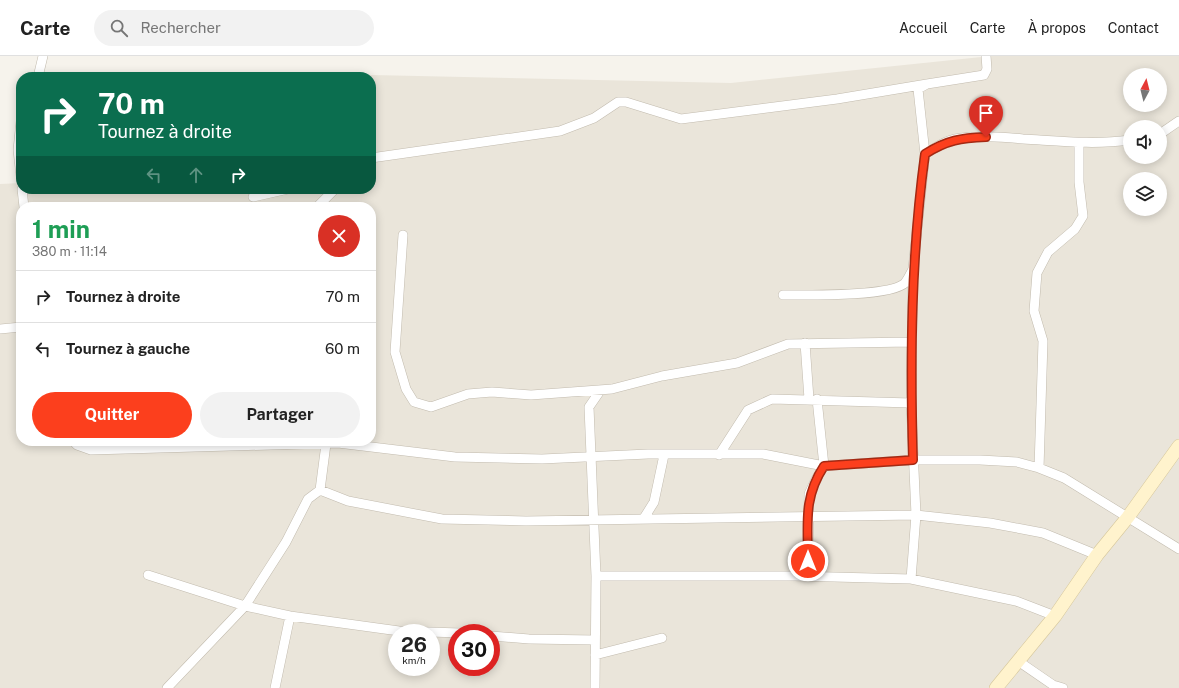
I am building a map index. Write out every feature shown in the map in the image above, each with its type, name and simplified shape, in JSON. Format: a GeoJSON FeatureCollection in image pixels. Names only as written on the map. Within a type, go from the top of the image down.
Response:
{"type":"FeatureCollection","features":[{"type":"Feature","properties":{"kind":"main road"},"geometry":{"type":"LineString","coordinates":[[996,688],[1054,616],[1097,555],[1128,517],[1179,446]]}},
{"type":"Feature","properties":{"kind":"street"},"geometry":{"type":"LineString","coordinates":[[39,72],[43,56]]}},
{"type":"Feature","properties":{"kind":"street"},"geometry":{"type":"LineString","coordinates":[[376,157],[560,131],[594,118],[618,102],[626,102],[681,118],[837,99],[984,75],[987,69],[986,56]]}},
{"type":"Feature","properties":{"kind":"street"},"geometry":{"type":"LineString","coordinates":[[911,579],[916,515],[911,404],[913,270],[925,154],[917,93],[918,89],[927,84]]}},
{"type":"Feature","properties":{"kind":"street"},"geometry":{"type":"LineString","coordinates":[[1167,129],[1179,121]]}},
{"type":"Feature","properties":{"kind":"street"},"geometry":{"type":"LineString","coordinates":[[925,154],[939,145],[955,139],[999,137],[1079,143],[1108,143],[1123,141]]}},
{"type":"Feature","properties":{"kind":"street"},"geometry":{"type":"LineString","coordinates":[[1039,468],[1043,341],[1034,311],[1036,273],[1048,252],[1075,229],[1083,216],[1079,182],[1079,143]]}},
{"type":"Feature","properties":{"kind":"street"},"geometry":{"type":"LineString","coordinates":[[253,197],[266,194]]}},
{"type":"Feature","properties":{"kind":"street"},"geometry":{"type":"LineString","coordinates":[[322,202],[330,194]]}},
{"type":"Feature","properties":{"kind":"street"},"geometry":{"type":"LineString","coordinates":[[403,235],[394,344],[406,389],[414,402],[431,408],[468,394],[492,392],[531,395],[600,391],[662,376],[737,363],[788,344],[911,342]]}},
{"type":"Feature","properties":{"kind":"street"},"geometry":{"type":"LineString","coordinates":[[782,295],[887,290],[904,283],[913,270]]}},
{"type":"Feature","properties":{"kind":"street"},"geometry":{"type":"LineString","coordinates":[[0,329],[16,327]]}},
{"type":"Feature","properties":{"kind":"street"},"geometry":{"type":"LineString","coordinates":[[805,344],[824,466],[816,478],[809,494],[808,576]]}},
{"type":"Feature","properties":{"kind":"street"},"geometry":{"type":"LineString","coordinates":[[595,688],[596,576],[589,407],[600,391]]}},
{"type":"Feature","properties":{"kind":"street"},"geometry":{"type":"LineString","coordinates":[[719,454],[748,410],[772,399],[813,399],[911,404]]}},
{"type":"Feature","properties":{"kind":"street"},"geometry":{"type":"LineString","coordinates":[[80,446],[90,450],[194,446]]}},
{"type":"Feature","properties":{"kind":"street"},"geometry":{"type":"LineString","coordinates":[[167,688],[245,606],[286,542],[308,499],[320,490],[326,446]]}},
{"type":"Feature","properties":{"kind":"street"},"geometry":{"type":"LineString","coordinates":[[363,446],[455,457],[542,459],[664,455],[763,454],[824,466],[913,460],[980,460],[1017,462],[1039,468],[1064,478],[1179,549]]}},
{"type":"Feature","properties":{"kind":"street"},"geometry":{"type":"LineString","coordinates":[[644,518],[654,502],[664,455]]}},
{"type":"Feature","properties":{"kind":"street"},"geometry":{"type":"LineString","coordinates":[[320,490],[348,501],[442,519],[526,521],[808,515],[916,515],[990,523],[1043,533],[1097,555]]}},
{"type":"Feature","properties":{"kind":"street"},"geometry":{"type":"LineString","coordinates":[[148,575],[245,606],[290,616],[399,631],[448,633]]}},
{"type":"Feature","properties":{"kind":"street"},"geometry":{"type":"LineString","coordinates":[[596,576],[808,576],[911,579],[1016,601],[1054,616]]}},
{"type":"Feature","properties":{"kind":"street"},"geometry":{"type":"LineString","coordinates":[[275,688],[290,616]]}},
{"type":"Feature","properties":{"kind":"street"},"geometry":{"type":"LineString","coordinates":[[500,637],[529,640],[595,640]]}},
{"type":"Feature","properties":{"kind":"street"},"geometry":{"type":"LineString","coordinates":[[595,655],[662,638]]}},
{"type":"Feature","properties":{"kind":"street"},"geometry":{"type":"LineString","coordinates":[[1018,661],[1053,685],[1063,688]]}},
{"type":"Feature","properties":{"kind":"shaded area"},"geometry":{"type":"Polygon","coordinates":[[[991,56],[1179,56],[1179,688],[0,688],[0,184],[16,183],[16,194],[376,194],[376,75],[731,83],[991,56]]]}},
{"type":"Feature","properties":{"kind":"route"},"geometry":{"type":"LineString","coordinates":[[808,561],[809,494],[816,478],[824,466],[913,460],[911,404],[913,270],[925,154],[939,145],[955,139],[986,137]]}}]}
